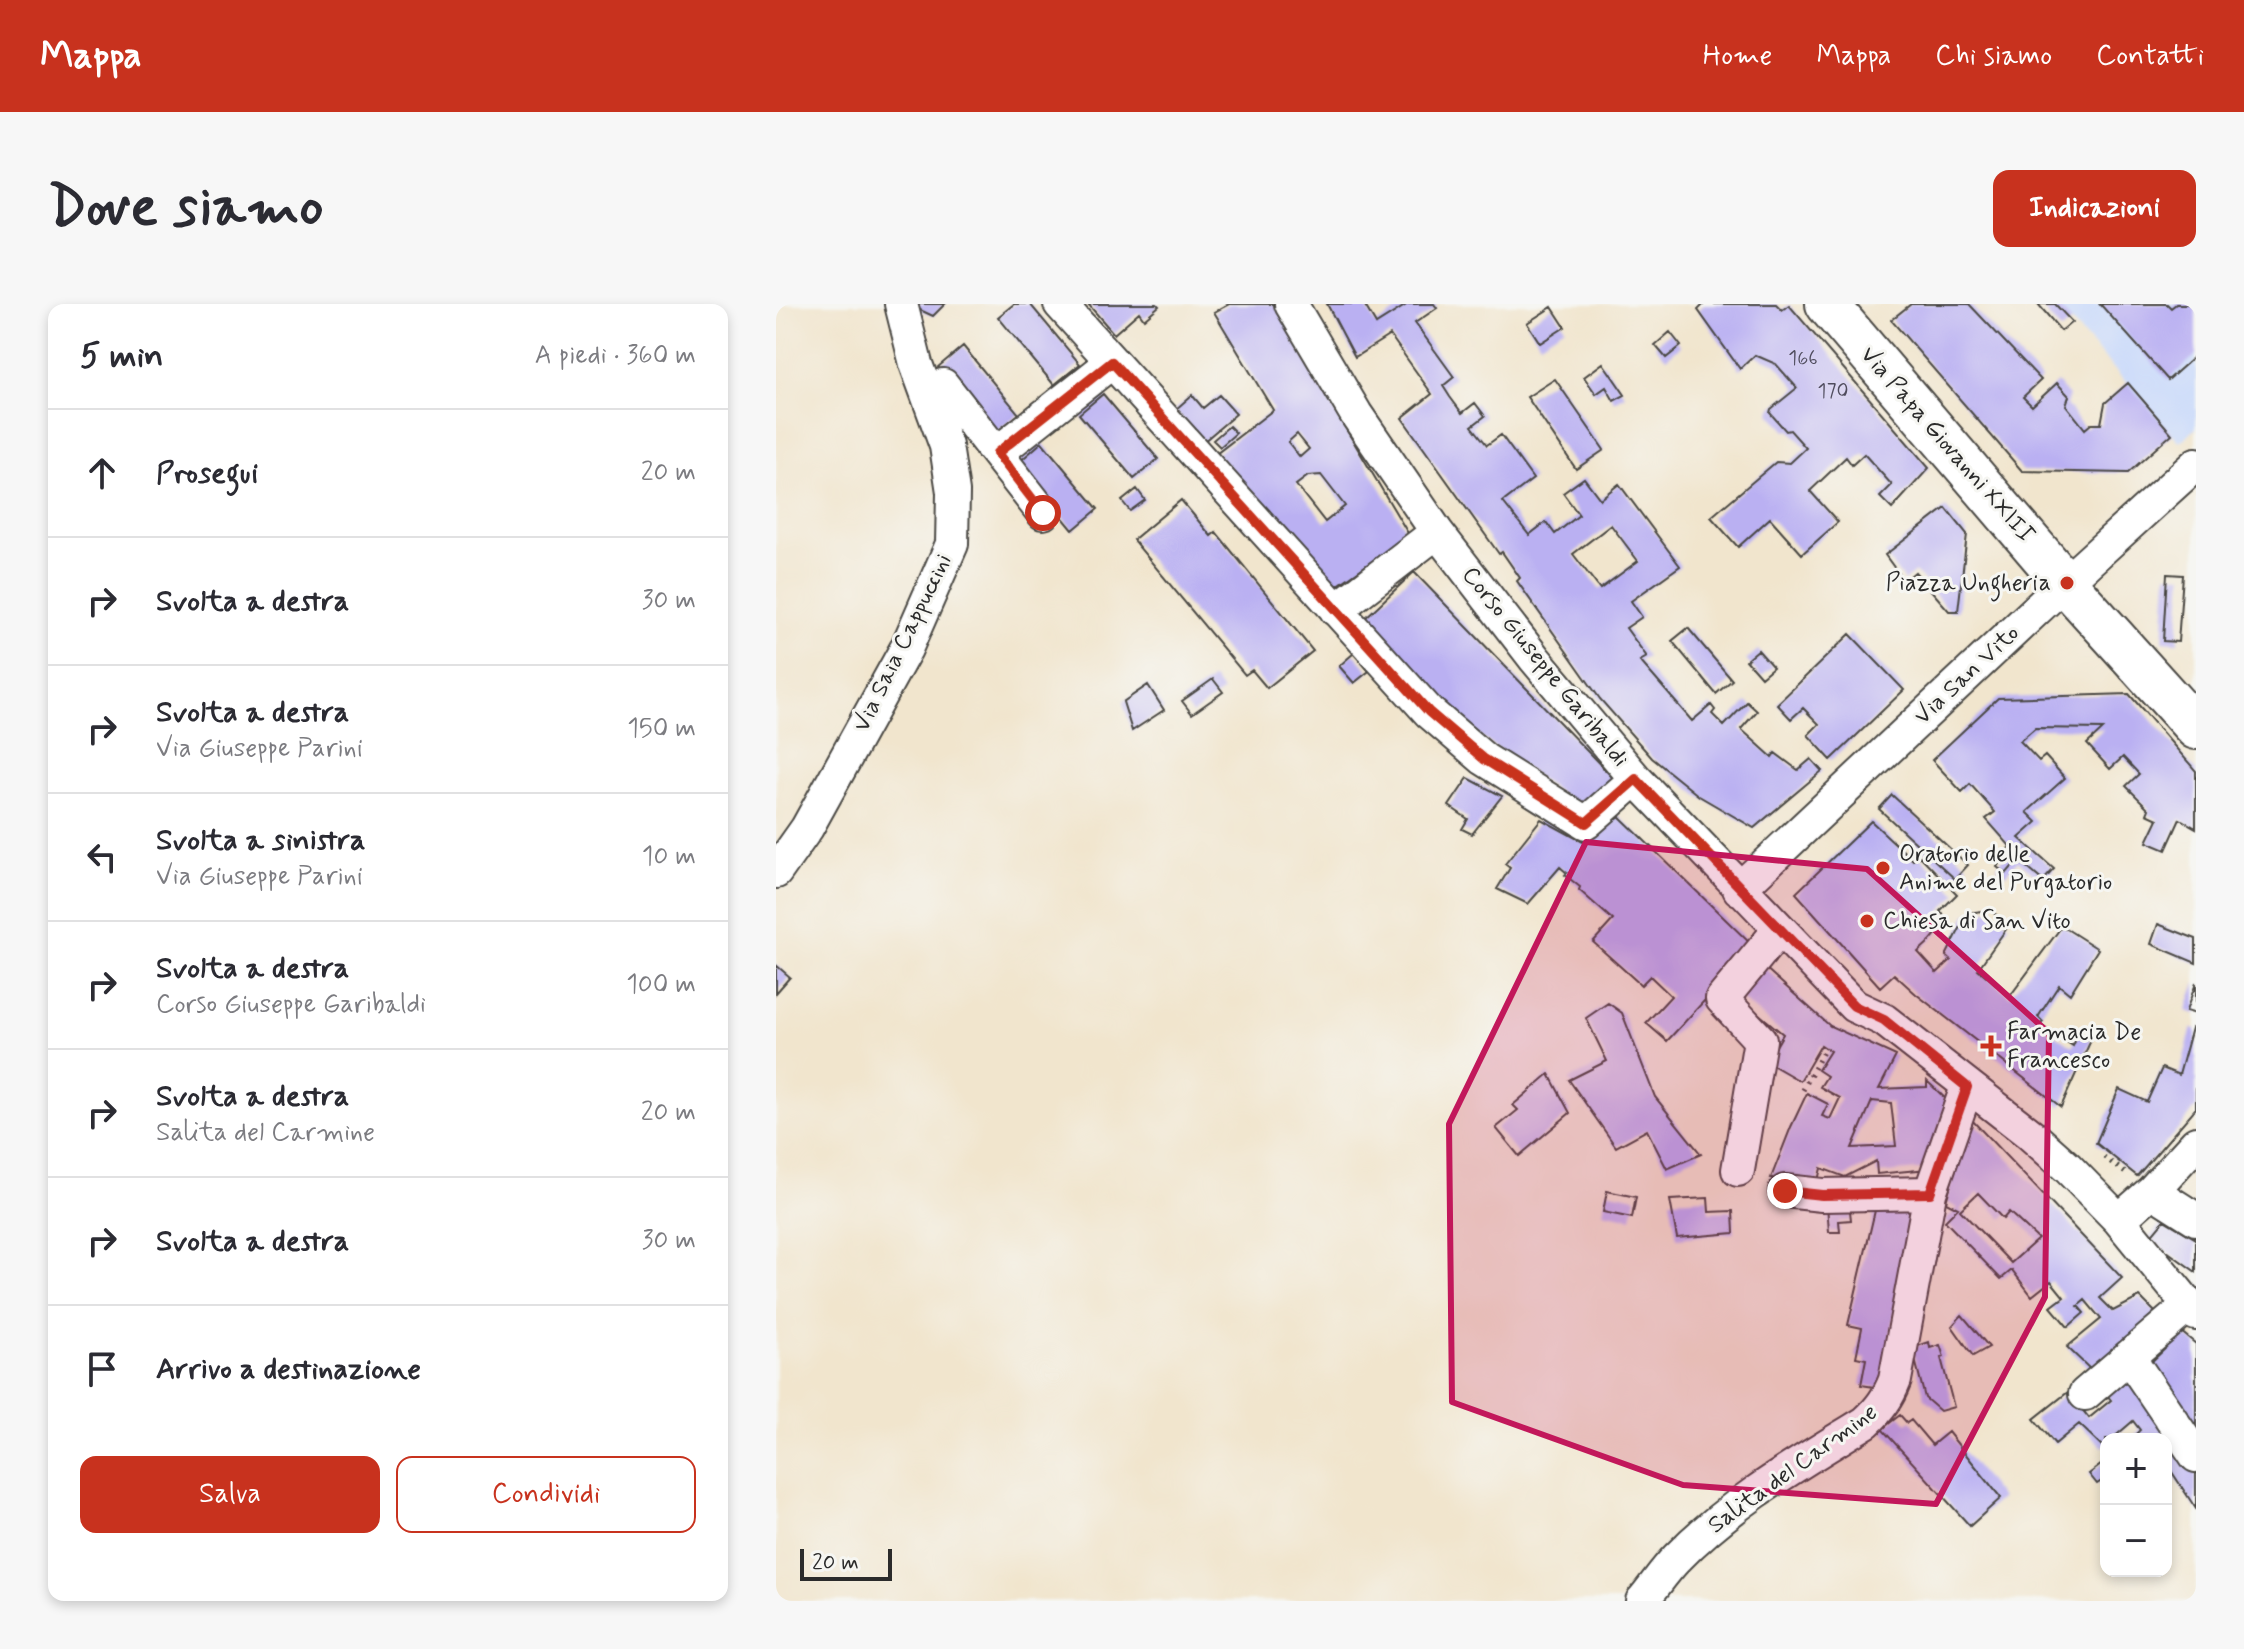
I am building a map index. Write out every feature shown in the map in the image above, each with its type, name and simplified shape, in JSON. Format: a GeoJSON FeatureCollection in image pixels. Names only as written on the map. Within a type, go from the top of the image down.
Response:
{"type":"FeatureCollection","features":[{"type":"Feature","properties":{"kind":"main road","name":"Via Papa Giovanni XXIII"},"geometry":{"type":"LineString","coordinates":[[1827,304],[2065,583],[2196,728]]}},
{"type":"Feature","properties":{"kind":"street","name":"Via Saia Cappuccini"},"geometry":{"type":"LineString","coordinates":[[776,872],[807,828],[906,649],[952,544],[953,492],[946,446],[916,364],[901,304]]}},
{"type":"Feature","properties":{"kind":"street"},"geometry":{"type":"LineString","coordinates":[[1060,304],[1429,712],[1484,759],[1586,823],[1636,779]]}},
{"type":"Feature","properties":{"kind":"street","name":"Corso Giuseppe Garibaldi"},"geometry":{"type":"LineString","coordinates":[[1291,304],[1356,414],[1437,532],[1535,659],[1636,779],[1854,1006],[1884,1020],[2068,1168],[2119,1220],[2192,1310]]}},
{"type":"Feature","properties":{"kind":"street"},"geometry":{"type":"LineString","coordinates":[[997,453],[1112,362]]}},
{"type":"Feature","properties":{"kind":"street"},"geometry":{"type":"LineString","coordinates":[[943,385],[1043,513]]}},
{"type":"Feature","properties":{"kind":"street","name":"Via San Vito"},"geometry":{"type":"LineString","coordinates":[[1739,889],[2196,464]]}},
{"type":"Feature","properties":{"kind":"street"},"geometry":{"type":"LineString","coordinates":[[1336,610],[1437,532]]}},
{"type":"Feature","properties":{"kind":"street"},"geometry":{"type":"LineString","coordinates":[[1738,1170],[1760,1040],[1722,999],[1779,930]]}},
{"type":"Feature","properties":{"kind":"street","name":"Salita del Carmine"},"geometry":{"type":"LineString","coordinates":[[1642,1601],[1676,1559],[1708,1529],[1745,1499],[1866,1422],[1889,1395],[1895,1380],[1930,1193],[1967,1087]]}},
{"type":"Feature","properties":{"kind":"street"},"geometry":{"type":"LineString","coordinates":[[2119,1220],[2152,1191],[2196,1143]]}},
{"type":"Feature","properties":{"kind":"street"},"geometry":{"type":"LineString","coordinates":[[1785,1191],[1822,1195],[1930,1193]]}},
{"type":"Feature","properties":{"kind":"street"},"geometry":{"type":"LineString","coordinates":[[2152,1191],[2196,1219]]}},
{"type":"Feature","properties":{"kind":"street"},"geometry":{"type":"LineString","coordinates":[[2085,1394],[2192,1310]]}},
{"type":"Feature","properties":{"kind":"street"},"geometry":{"type":"LineString","coordinates":[[2129,1357],[2196,1456]]}},
{"type":"Feature","properties":{"kind":"path"},"geometry":{"type":"LineString","coordinates":[[1803,1090],[1825,1048]]}},
{"type":"Feature","properties":{"kind":"highlighted area"},"geometry":{"type":"Polygon","coordinates":[[[1586,842],[1867,869],[2049,1033],[2045,1297],[1936,1504],[1683,1485],[1452,1402],[1449,1124],[1586,842]]]}},
{"type":"Feature","properties":{"kind":"shaded area"},"geometry":{"type":"Polygon","coordinates":[[[2055,304],[2196,304],[2196,428],[2180,442],[2055,304]]]}},
{"type":"Feature","properties":{"kind":"building"},"geometry":{"type":"Polygon","coordinates":[[[918,304],[945,304],[933,316],[918,309],[918,304]]]}},
{"type":"Feature","properties":{"kind":"building"},"geometry":{"type":"Polygon","coordinates":[[[1014,304],[1030,304],[1080,364],[1054,385],[998,317],[1014,304]]]}},
{"type":"Feature","properties":{"kind":"building"},"geometry":{"type":"Polygon","coordinates":[[[1088,304],[1159,306],[1144,319],[1139,312],[1114,334],[1088,304]]]}},
{"type":"Feature","properties":{"kind":"building"},"geometry":{"type":"Polygon","coordinates":[[[1229,304],[1276,304],[1321,387],[1409,535],[1334,588],[1216,454],[1273,410],[1214,312],[1229,304]],[[1297,434],[1288,442],[1300,457],[1309,449],[1297,434]],[[1321,475],[1308,476],[1296,485],[1325,522],[1345,506],[1321,475]]]}},
{"type":"Feature","properties":{"kind":"building"},"geometry":{"type":"Polygon","coordinates":[[[1327,304],[1364,304],[1376,324],[1408,304],[1434,304],[1437,308],[1415,323],[1454,377],[1443,386],[1462,413],[1475,403],[1485,416],[1472,426],[1487,445],[1501,435],[1533,479],[1503,502],[1529,535],[1546,522],[1555,534],[1579,515],[1563,493],[1584,478],[1600,499],[1619,484],[1680,566],[1631,601],[1642,617],[1626,628],[1647,657],[1640,661],[1692,721],[1711,705],[1715,710],[1712,714],[1724,726],[1747,702],[1757,711],[1741,729],[1772,757],[1775,753],[1798,770],[1811,759],[1822,771],[1754,828],[1699,796],[1652,758],[1600,699],[1517,581],[1520,578],[1502,552],[1499,554],[1402,418],[1432,394],[1390,335],[1355,357],[1327,304]],[[1611,525],[1573,554],[1600,589],[1638,561],[1611,525]]]}},
{"type":"Feature","properties":{"kind":"building"},"geometry":{"type":"Polygon","coordinates":[[[1704,304],[1776,304],[1782,310],[1789,305],[1929,468],[1892,509],[1880,497],[1892,485],[1864,454],[1852,465],[1846,457],[1810,491],[1838,522],[1802,554],[1770,518],[1738,547],[1711,517],[1776,462],[1790,463],[1806,448],[1770,413],[1797,388],[1776,364],[1755,355],[1740,369],[1698,310],[1704,304]]]}},
{"type":"Feature","properties":{"kind":"building"},"geometry":{"type":"Polygon","coordinates":[[[1911,304],[1969,304],[2041,380],[2023,397],[2032,406],[2057,383],[2069,396],[2066,405],[2085,429],[2091,424],[2101,424],[2105,403],[2128,383],[2172,434],[2128,473],[2022,471],[1891,320],[1911,304]]]}},
{"type":"Feature","properties":{"kind":"building"},"geometry":{"type":"Polygon","coordinates":[[[2038,304],[2055,304],[2072,322],[2061,331],[2038,304]]]}},
{"type":"Feature","properties":{"kind":"building"},"geometry":{"type":"Polygon","coordinates":[[[2100,304],[2167,304],[2171,308],[2176,304],[2196,304],[2196,355],[2168,380],[2100,304]]]}},
{"type":"Feature","properties":{"kind":"building"},"geometry":{"type":"Polygon","coordinates":[[[1552,307],[1565,327],[1540,343],[1527,323],[1552,307]]]}},
{"type":"Feature","properties":{"kind":"building"},"geometry":{"type":"Polygon","coordinates":[[[1670,332],[1681,346],[1666,358],[1655,345],[1670,332]]]}},
{"type":"Feature","properties":{"kind":"building"},"geometry":{"type":"Polygon","coordinates":[[[963,346],[1019,414],[994,434],[938,367],[963,346]]]}},
{"type":"Feature","properties":{"kind":"building"},"geometry":{"type":"Polygon","coordinates":[[[1603,363],[1625,395],[1614,401],[1606,387],[1596,394],[1584,377],[1603,363]]]}},
{"type":"Feature","properties":{"kind":"building"},"geometry":{"type":"Polygon","coordinates":[[[1555,379],[1604,450],[1576,469],[1527,397],[1555,379]]]}},
{"type":"Feature","properties":{"kind":"building"},"geometry":{"type":"Polygon","coordinates":[[[1103,394],[1158,459],[1134,479],[1079,414],[1103,394]]]}},
{"type":"Feature","properties":{"kind":"building"},"geometry":{"type":"Polygon","coordinates":[[[1192,395],[1203,408],[1219,395],[1236,414],[1203,442],[1175,410],[1192,395]]]}},
{"type":"Feature","properties":{"kind":"building"},"geometry":{"type":"Polygon","coordinates":[[[1229,426],[1236,433],[1220,447],[1213,440],[1229,426]]]}},
{"type":"Feature","properties":{"kind":"building"},"geometry":{"type":"Polygon","coordinates":[[[1042,442],[1098,509],[1073,530],[1018,463],[1042,442]]]}},
{"type":"Feature","properties":{"kind":"building"},"geometry":{"type":"Polygon","coordinates":[[[1137,489],[1145,500],[1130,511],[1122,501],[1137,489]]]}},
{"type":"Feature","properties":{"kind":"building"},"geometry":{"type":"Polygon","coordinates":[[[1181,500],[1211,536],[1216,532],[1313,651],[1267,688],[1252,670],[1245,675],[1133,540],[1181,500]]]}},
{"type":"Feature","properties":{"kind":"building"},"geometry":{"type":"Polygon","coordinates":[[[1946,508],[1967,534],[1958,611],[1949,611],[1915,572],[1904,581],[1885,555],[1946,508]]]}},
{"type":"Feature","properties":{"kind":"building"},"geometry":{"type":"Polygon","coordinates":[[[1414,572],[1615,780],[1587,812],[1461,723],[1363,620],[1414,572]]]}},
{"type":"Feature","properties":{"kind":"building"},"geometry":{"type":"Polygon","coordinates":[[[2167,574],[2183,575],[2178,642],[2163,641],[2167,574]]]}},
{"type":"Feature","properties":{"kind":"building"},"geometry":{"type":"Polygon","coordinates":[[[1688,628],[1732,680],[1716,694],[1672,641],[1688,628]]]}},
{"type":"Feature","properties":{"kind":"building"},"geometry":{"type":"Polygon","coordinates":[[[1850,634],[1904,690],[1831,760],[1808,735],[1819,724],[1803,708],[1791,719],[1777,704],[1850,634]]]}},
{"type":"Feature","properties":{"kind":"building"},"geometry":{"type":"Polygon","coordinates":[[[1758,650],[1773,667],[1761,677],[1746,660],[1758,650]]]}},
{"type":"Feature","properties":{"kind":"building"},"geometry":{"type":"Polygon","coordinates":[[[1354,653],[1369,671],[1354,683],[1339,666],[1354,653]]]}},
{"type":"Feature","properties":{"kind":"building"},"geometry":{"type":"Polygon","coordinates":[[[1213,679],[1223,692],[1192,714],[1182,701],[1213,679]]]}},
{"type":"Feature","properties":{"kind":"building"},"geometry":{"type":"Polygon","coordinates":[[[1148,685],[1164,710],[1132,731],[1123,702],[1148,685]]]}},
{"type":"Feature","properties":{"kind":"building"},"geometry":{"type":"Polygon","coordinates":[[[2129,694],[2196,771],[2196,828],[2180,819],[2166,850],[2147,842],[2158,819],[2147,814],[2149,809],[2126,786],[2139,774],[2123,757],[2110,769],[2087,744],[2103,729],[2035,728],[2020,741],[2039,761],[2045,756],[2065,778],[2027,812],[2037,822],[2019,838],[2054,869],[2043,881],[2018,860],[2006,874],[1997,867],[2010,846],[1986,819],[1995,812],[1970,784],[1962,792],[1932,760],[1998,698],[2129,694]]]}},
{"type":"Feature","properties":{"kind":"building"},"geometry":{"type":"Polygon","coordinates":[[[1468,778],[1502,796],[1472,834],[1462,829],[1468,819],[1449,806],[1468,778]]]}},
{"type":"Feature","properties":{"kind":"building"},"geometry":{"type":"Polygon","coordinates":[[[1892,795],[1968,865],[1955,879],[1879,809],[1892,795]]]}},
{"type":"Feature","properties":{"kind":"building"},"geometry":{"type":"Polygon","coordinates":[[[1615,812],[1754,947],[1667,1041],[1646,1023],[1671,996],[1650,976],[1641,985],[1593,942],[1613,920],[1579,890],[1580,887],[1565,875],[1567,873],[1560,867],[1528,904],[1497,889],[1510,868],[1505,864],[1541,819],[1583,842],[1615,812]]]}},
{"type":"Feature","properties":{"kind":"building"},"geometry":{"type":"Polygon","coordinates":[[[1871,821],[1913,860],[1920,856],[1957,894],[1940,911],[1948,920],[1918,952],[1937,973],[1951,960],[1946,956],[1968,913],[1990,910],[2009,925],[1978,969],[2010,996],[2062,926],[2098,949],[2070,994],[2059,985],[2038,1017],[2043,1022],[2040,1025],[2073,1046],[2078,1034],[2091,1040],[2061,1107],[1894,974],[1880,987],[1796,893],[1871,821]]]}},
{"type":"Feature","properties":{"kind":"building"},"geometry":{"type":"Polygon","coordinates":[[[2158,924],[2196,939],[2196,963],[2151,944],[2158,924]]]}},
{"type":"Feature","properties":{"kind":"building"},"geometry":{"type":"Polygon","coordinates":[[[776,965],[790,977],[776,993],[776,965]]]}},
{"type":"Feature","properties":{"kind":"building"},"geometry":{"type":"Polygon","coordinates":[[[1763,966],[1830,1026],[1896,1056],[1879,1089],[1927,1087],[1927,1081],[1947,1100],[1928,1169],[1877,1174],[1876,1161],[1845,1177],[1821,1168],[1816,1189],[1771,1178],[1807,1093],[1828,1104],[1822,1116],[1830,1119],[1840,1098],[1820,1087],[1827,1076],[1818,1070],[1830,1051],[1821,1045],[1800,1081],[1767,1062],[1783,1034],[1741,999],[1763,966]],[[1872,1101],[1852,1148],[1896,1146],[1891,1103],[1872,1101]]]}},
{"type":"Feature","properties":{"kind":"building"},"geometry":{"type":"Polygon","coordinates":[[[2196,983],[2196,1014],[2186,1011],[2196,983]]]}},
{"type":"Feature","properties":{"kind":"building"},"geometry":{"type":"Polygon","coordinates":[[[1608,1003],[1622,1013],[1655,1097],[1701,1154],[1667,1169],[1647,1130],[1616,1147],[1569,1080],[1607,1061],[1586,1018],[1608,1003]]]}},
{"type":"Feature","properties":{"kind":"building"},"geometry":{"type":"Polygon","coordinates":[[[2192,1028],[2196,1029],[2196,1108],[2137,1176],[2096,1143],[2119,1089],[2147,1102],[2162,1068],[2179,1075],[2192,1028]]]}},
{"type":"Feature","properties":{"kind":"building"},"geometry":{"type":"Polygon","coordinates":[[[1549,1074],[1570,1113],[1519,1156],[1496,1128],[1518,1110],[1513,1105],[1549,1074]]]}},
{"type":"Feature","properties":{"kind":"building"},"geometry":{"type":"Polygon","coordinates":[[[1969,1117],[2122,1278],[2100,1298],[2113,1311],[2140,1297],[2161,1318],[2092,1371],[2067,1347],[2101,1319],[2085,1300],[2078,1306],[2084,1313],[2068,1327],[2051,1307],[2064,1297],[2051,1281],[2032,1296],[2012,1270],[2001,1279],[1945,1221],[1958,1208],[1946,1202],[1969,1117]],[[1978,1193],[1960,1210],[2011,1263],[2038,1239],[2009,1212],[2003,1219],[1978,1193]]]}},
{"type":"Feature","properties":{"kind":"building"},"geometry":{"type":"Polygon","coordinates":[[[1607,1191],[1636,1197],[1632,1218],[1603,1212],[1607,1191]]]}},
{"type":"Feature","properties":{"kind":"building"},"geometry":{"type":"Polygon","coordinates":[[[1708,1198],[1709,1212],[1733,1211],[1734,1233],[1677,1238],[1670,1200],[1708,1198]]]}},
{"type":"Feature","properties":{"kind":"building"},"geometry":{"type":"Polygon","coordinates":[[[1849,1202],[1851,1220],[1839,1221],[1840,1232],[1829,1232],[1827,1204],[1849,1202]]]}},
{"type":"Feature","properties":{"kind":"building"},"geometry":{"type":"Polygon","coordinates":[[[1877,1202],[1915,1204],[1881,1388],[1861,1385],[1866,1359],[1856,1357],[1862,1328],[1848,1325],[1877,1202]]]}},
{"type":"Feature","properties":{"kind":"building"},"geometry":{"type":"Polygon","coordinates":[[[2164,1220],[2196,1239],[2196,1272],[2149,1238],[2164,1220]]]}},
{"type":"Feature","properties":{"kind":"building"},"geometry":{"type":"Polygon","coordinates":[[[1962,1315],[1989,1347],[1973,1356],[1952,1326],[1962,1315]]]}},
{"type":"Feature","properties":{"kind":"building"},"geometry":{"type":"Polygon","coordinates":[[[2175,1327],[2196,1344],[2196,1432],[2147,1366],[2165,1349],[2159,1341],[2175,1327]]]}},
{"type":"Feature","properties":{"kind":"building"},"geometry":{"type":"Polygon","coordinates":[[[1929,1342],[1930,1348],[1940,1345],[1954,1407],[1940,1411],[1925,1398],[1912,1348],[1929,1342]]]}},
{"type":"Feature","properties":{"kind":"building"},"geometry":{"type":"Polygon","coordinates":[[[2131,1375],[2196,1464],[2196,1509],[2172,1472],[2172,1433],[2137,1433],[2140,1430],[2133,1421],[2119,1433],[2100,1433],[2100,1444],[2079,1424],[2055,1444],[2034,1419],[2068,1392],[2089,1418],[2111,1400],[2107,1395],[2131,1375]]]}},
{"type":"Feature","properties":{"kind":"building"},"geometry":{"type":"Polygon","coordinates":[[[1900,1415],[1907,1423],[1911,1420],[1932,1445],[1948,1432],[2001,1498],[1970,1526],[1882,1429],[1900,1415]]]}},
{"type":"Feature","properties":{"kind":"building"},"geometry":{"type":"Polygon","coordinates":[[[2100,1466],[2100,1482],[2097,1484],[2089,1474],[2100,1466]]]}},
{"type":"Feature","properties":{"kind":"place","name":"Piazza Ungheria"},"geometry":{"type":"Point","coordinates":[2067,583]}},
{"type":"Feature","properties":{"kind":"place","name":"Oratorio delle Anime del Purgatorio"},"geometry":{"type":"Point","coordinates":[1883,868]}},
{"type":"Feature","properties":{"kind":"place","name":"Chiesa di San Vito"},"geometry":{"type":"Point","coordinates":[1867,921]}},
{"type":"Feature","properties":{"kind":"place","name":"Farmacia De Francesco"},"geometry":{"type":"Point","coordinates":[1991,1046]}},
{"type":"Feature","properties":{"kind":"route"},"geometry":{"type":"LineString","coordinates":[[1043,513],[997,453],[1112,362],[1429,712],[1484,759],[1586,823],[1636,779],[1854,1006],[1884,1020],[1967,1087],[1930,1193],[1822,1195],[1785,1191]]}}]}
